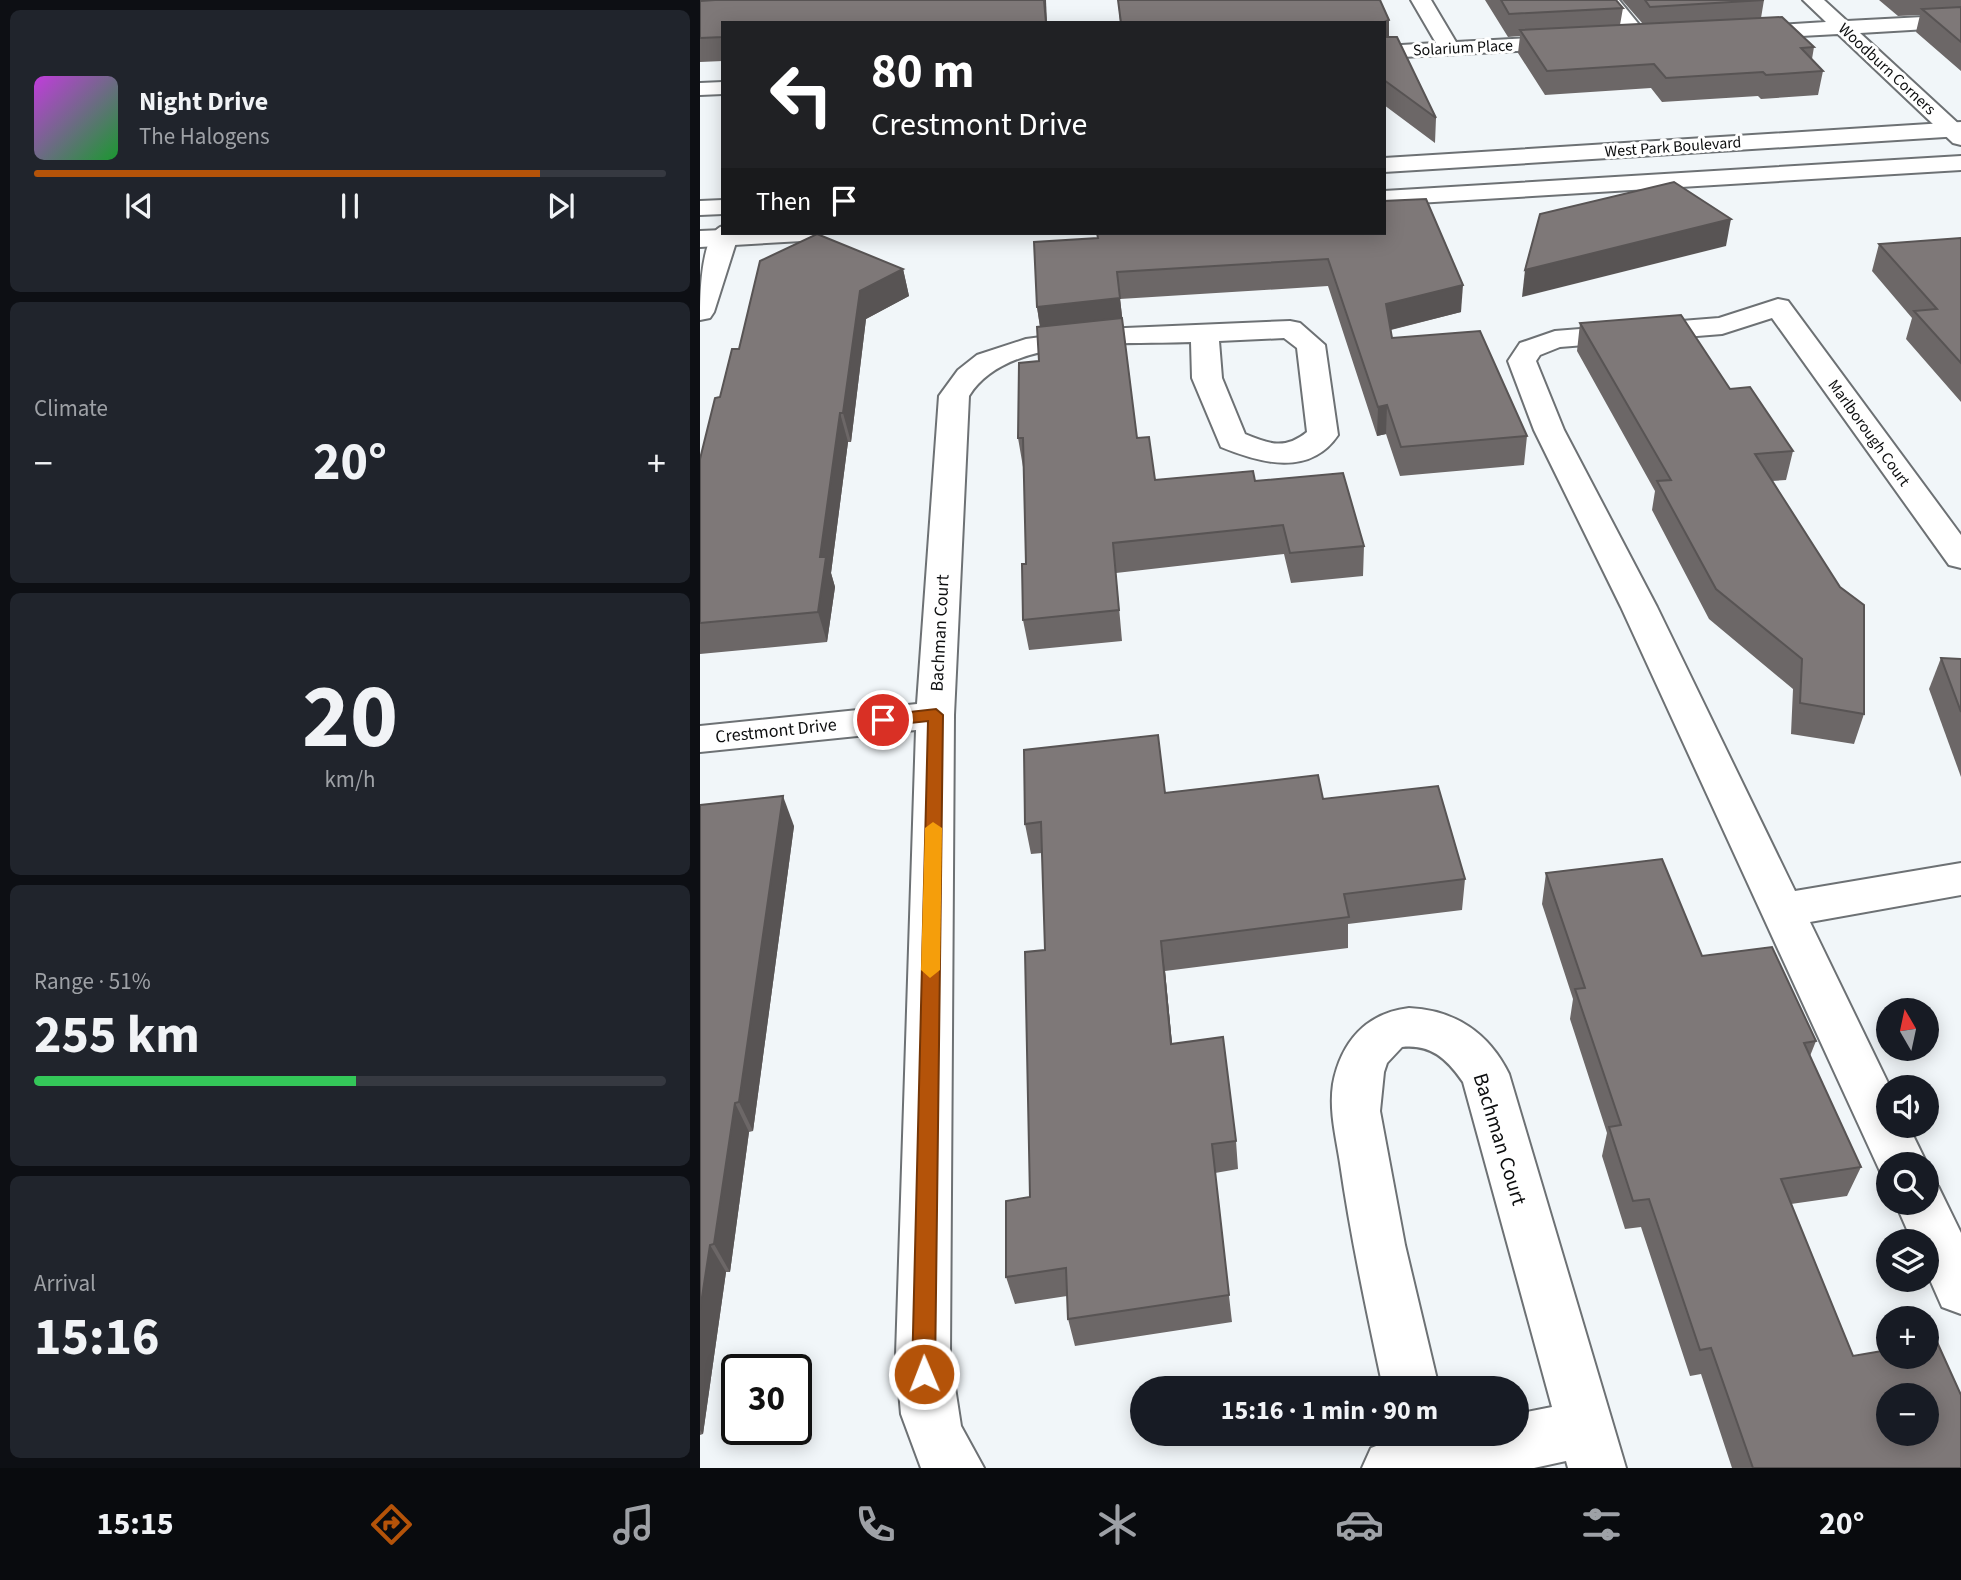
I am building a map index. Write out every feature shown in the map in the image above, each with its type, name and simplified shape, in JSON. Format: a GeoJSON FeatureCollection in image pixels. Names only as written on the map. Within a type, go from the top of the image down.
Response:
{"type":"FeatureCollection","features":[{"type":"Feature","properties":{"kind":"street"},"geometry":{"type":"LineString","coordinates":[[1421,0],[1449,48]]}},
{"type":"Feature","properties":{"kind":"street"},"geometry":{"type":"LineString","coordinates":[[1609,0],[1640,38]]}},
{"type":"Feature","properties":{"kind":"street","name":"Woodburn Corners"},"geometry":{"type":"LineString","coordinates":[[1813,0],[1958,132]]}},
{"type":"Feature","properties":{"kind":"street"},"geometry":{"type":"LineString","coordinates":[[1721,34],[1961,21]]}},
{"type":"Feature","properties":{"kind":"street"},"geometry":{"type":"LineString","coordinates":[[1613,40],[1667,37]]}},
{"type":"Feature","properties":{"kind":"street","name":"Solarium Place"},"geometry":{"type":"LineString","coordinates":[[1386,52],[1585,41]]}},
{"type":"Feature","properties":{"kind":"street"},"geometry":{"type":"LineString","coordinates":[[700,89],[721,88]]}},
{"type":"Feature","properties":{"kind":"street","name":"West Park Boulevard"},"geometry":{"type":"LineString","coordinates":[[1386,165],[1958,132]]}},
{"type":"Feature","properties":{"kind":"street","name":"West Park Boulevard"},"geometry":{"type":"LineString","coordinates":[[1386,198],[1961,163]]}},
{"type":"Feature","properties":{"kind":"street"},"geometry":{"type":"LineString","coordinates":[[700,208],[721,207]]}},
{"type":"Feature","properties":{"kind":"street"},"geometry":{"type":"LineString","coordinates":[[700,312],[717,236],[745,235]]}},
{"type":"Feature","properties":{"kind":"street","name":"Marlborough Court"},"geometry":{"type":"LineString","coordinates":[[1783,910],[1639,607],[1549,430],[1522,361],[1530,349],[1555,339],[1722,326],[1778,307],[1961,558]]}},
{"type":"Feature","properties":{"kind":"street","name":"Bachman Court"},"geometry":{"type":"LineString","coordinates":[[955,1468],[948,1460],[926,1412],[923,1355],[936,715],[954,396],[963,380],[1000,355],[1039,346],[1205,333],[1290,330],[1311,345],[1324,435],[1305,452],[1269,455],[1233,440],[1207,378],[1205,333]]}},
{"type":"Feature","properties":{"kind":"street","name":"Crestmont Drive"},"geometry":{"type":"LineString","coordinates":[[700,739],[936,715]]}},
{"type":"Feature","properties":{"kind":"street"},"geometry":{"type":"LineString","coordinates":[[1896,1152],[1783,910],[1961,879]]}},
{"type":"Feature","properties":{"kind":"street","name":"Bachman Court"},"geometry":{"type":"LineString","coordinates":[[1408,1376],[1370,1196],[1355,1097],[1362,1063],[1376,1040],[1400,1027],[1432,1027],[1464,1045],[1485,1074],[1592,1449],[1413,1454]]}},
{"type":"Feature","properties":{"kind":"street"},"geometry":{"type":"LineString","coordinates":[[1926,1215],[1961,1289]]}},
{"type":"Feature","properties":{"kind":"building"},"geometry":{"type":"Polygon","coordinates":[[[1044,0],[1046,21],[721,21],[721,37],[700,38],[700,1],[1044,0]]]}},
{"type":"Feature","properties":{"kind":"building"},"geometry":{"type":"Polygon","coordinates":[[[1118,0],[1380,0],[1389,20],[1386,21],[1121,21],[1118,0]]]}},
{"type":"Feature","properties":{"kind":"building"},"geometry":{"type":"Polygon","coordinates":[[[1501,0],[1616,0],[1623,8],[1509,14],[1501,0]]]}},
{"type":"Feature","properties":{"kind":"building"},"geometry":{"type":"Polygon","coordinates":[[[1645,0],[1764,0],[1650,7],[1645,0]]]}},
{"type":"Feature","properties":{"kind":"building"},"geometry":{"type":"Polygon","coordinates":[[[1961,7],[1961,42],[1922,9],[1961,7]]]}},
{"type":"Feature","properties":{"kind":"building"},"geometry":{"type":"Polygon","coordinates":[[[1782,17],[1814,47],[1801,48],[1823,71],[1666,78],[1654,64],[1547,71],[1520,30],[1782,17]]]}},
{"type":"Feature","properties":{"kind":"building"},"geometry":{"type":"Polygon","coordinates":[[[1386,37],[1397,37],[1436,118],[1386,81],[1386,37]]]}},
{"type":"Feature","properties":{"kind":"building"},"geometry":{"type":"Polygon","coordinates":[[[1674,182],[1731,219],[1525,270],[1540,214],[1674,182]]]}},
{"type":"Feature","properties":{"kind":"building"},"geometry":{"type":"Polygon","coordinates":[[[1426,199],[1463,285],[1386,304],[1392,338],[1480,331],[1527,436],[1401,447],[1387,405],[1378,407],[1328,259],[1117,272],[1120,298],[1037,307],[1034,242],[1098,238],[1097,235],[1386,235],[1386,201],[1426,199]]]}},
{"type":"Feature","properties":{"kind":"building"},"geometry":{"type":"Polygon","coordinates":[[[819,235],[903,269],[860,291],[820,557],[826,557],[818,612],[700,623],[700,459],[715,398],[720,397],[732,349],[739,349],[760,261],[819,235]]]}},
{"type":"Feature","properties":{"kind":"building"},"geometry":{"type":"Polygon","coordinates":[[[1961,238],[1961,363],[1914,311],[1937,309],[1879,244],[1961,238]]]}},
{"type":"Feature","properties":{"kind":"building"},"geometry":{"type":"Polygon","coordinates":[[[1681,315],[1730,389],[1750,387],[1793,451],[1755,454],[1840,587],[1864,605],[1864,714],[1800,703],[1802,659],[1716,589],[1657,481],[1671,480],[1580,323],[1681,315]]]}},
{"type":"Feature","properties":{"kind":"building"},"geometry":{"type":"Polygon","coordinates":[[[1122,318],[1137,438],[1149,437],[1155,480],[1253,471],[1255,481],[1343,473],[1364,546],[1290,553],[1283,525],[1113,543],[1119,610],[1023,620],[1022,564],[1026,564],[1023,438],[1018,438],[1019,363],[1039,361],[1037,327],[1122,318]]]}},
{"type":"Feature","properties":{"kind":"building"},"geometry":{"type":"Polygon","coordinates":[[[1941,658],[1961,659],[1961,712],[1941,658]]]}},
{"type":"Feature","properties":{"kind":"building"},"geometry":{"type":"Polygon","coordinates":[[[1158,735],[1165,793],[1318,775],[1323,799],[1438,786],[1465,879],[1344,894],[1349,917],[1161,941],[1171,1044],[1223,1037],[1236,1141],[1212,1144],[1229,1295],[1068,1319],[1066,1268],[1006,1277],[1006,1201],[1030,1197],[1025,952],[1045,950],[1041,822],[1025,824],[1024,750],[1158,735]]]}},
{"type":"Feature","properties":{"kind":"building"},"geometry":{"type":"Polygon","coordinates":[[[783,796],[739,1102],[735,1103],[714,1244],[710,1245],[700,1310],[700,805],[783,796]]]}},
{"type":"Feature","properties":{"kind":"building"},"geometry":{"type":"Polygon","coordinates":[[[1662,859],[1702,956],[1772,947],[1816,1041],[1804,1043],[1861,1167],[1781,1179],[1853,1356],[1876,1352],[1876,1369],[1939,1369],[1939,1346],[1961,1395],[1961,1468],[1753,1468],[1711,1348],[1700,1350],[1649,1199],[1633,1201],[1609,1127],[1621,1125],[1575,989],[1585,988],[1546,873],[1662,859]]]}},
{"type":"Feature","properties":{"kind":"slow traffic"},"geometry":{"type":"LineString","coordinates":[[930,970],[933,828]]}},
{"type":"Feature","properties":{"kind":"route"},"geometry":{"type":"LineString","coordinates":[[883,720],[936,715],[924,1374]]}}]}
